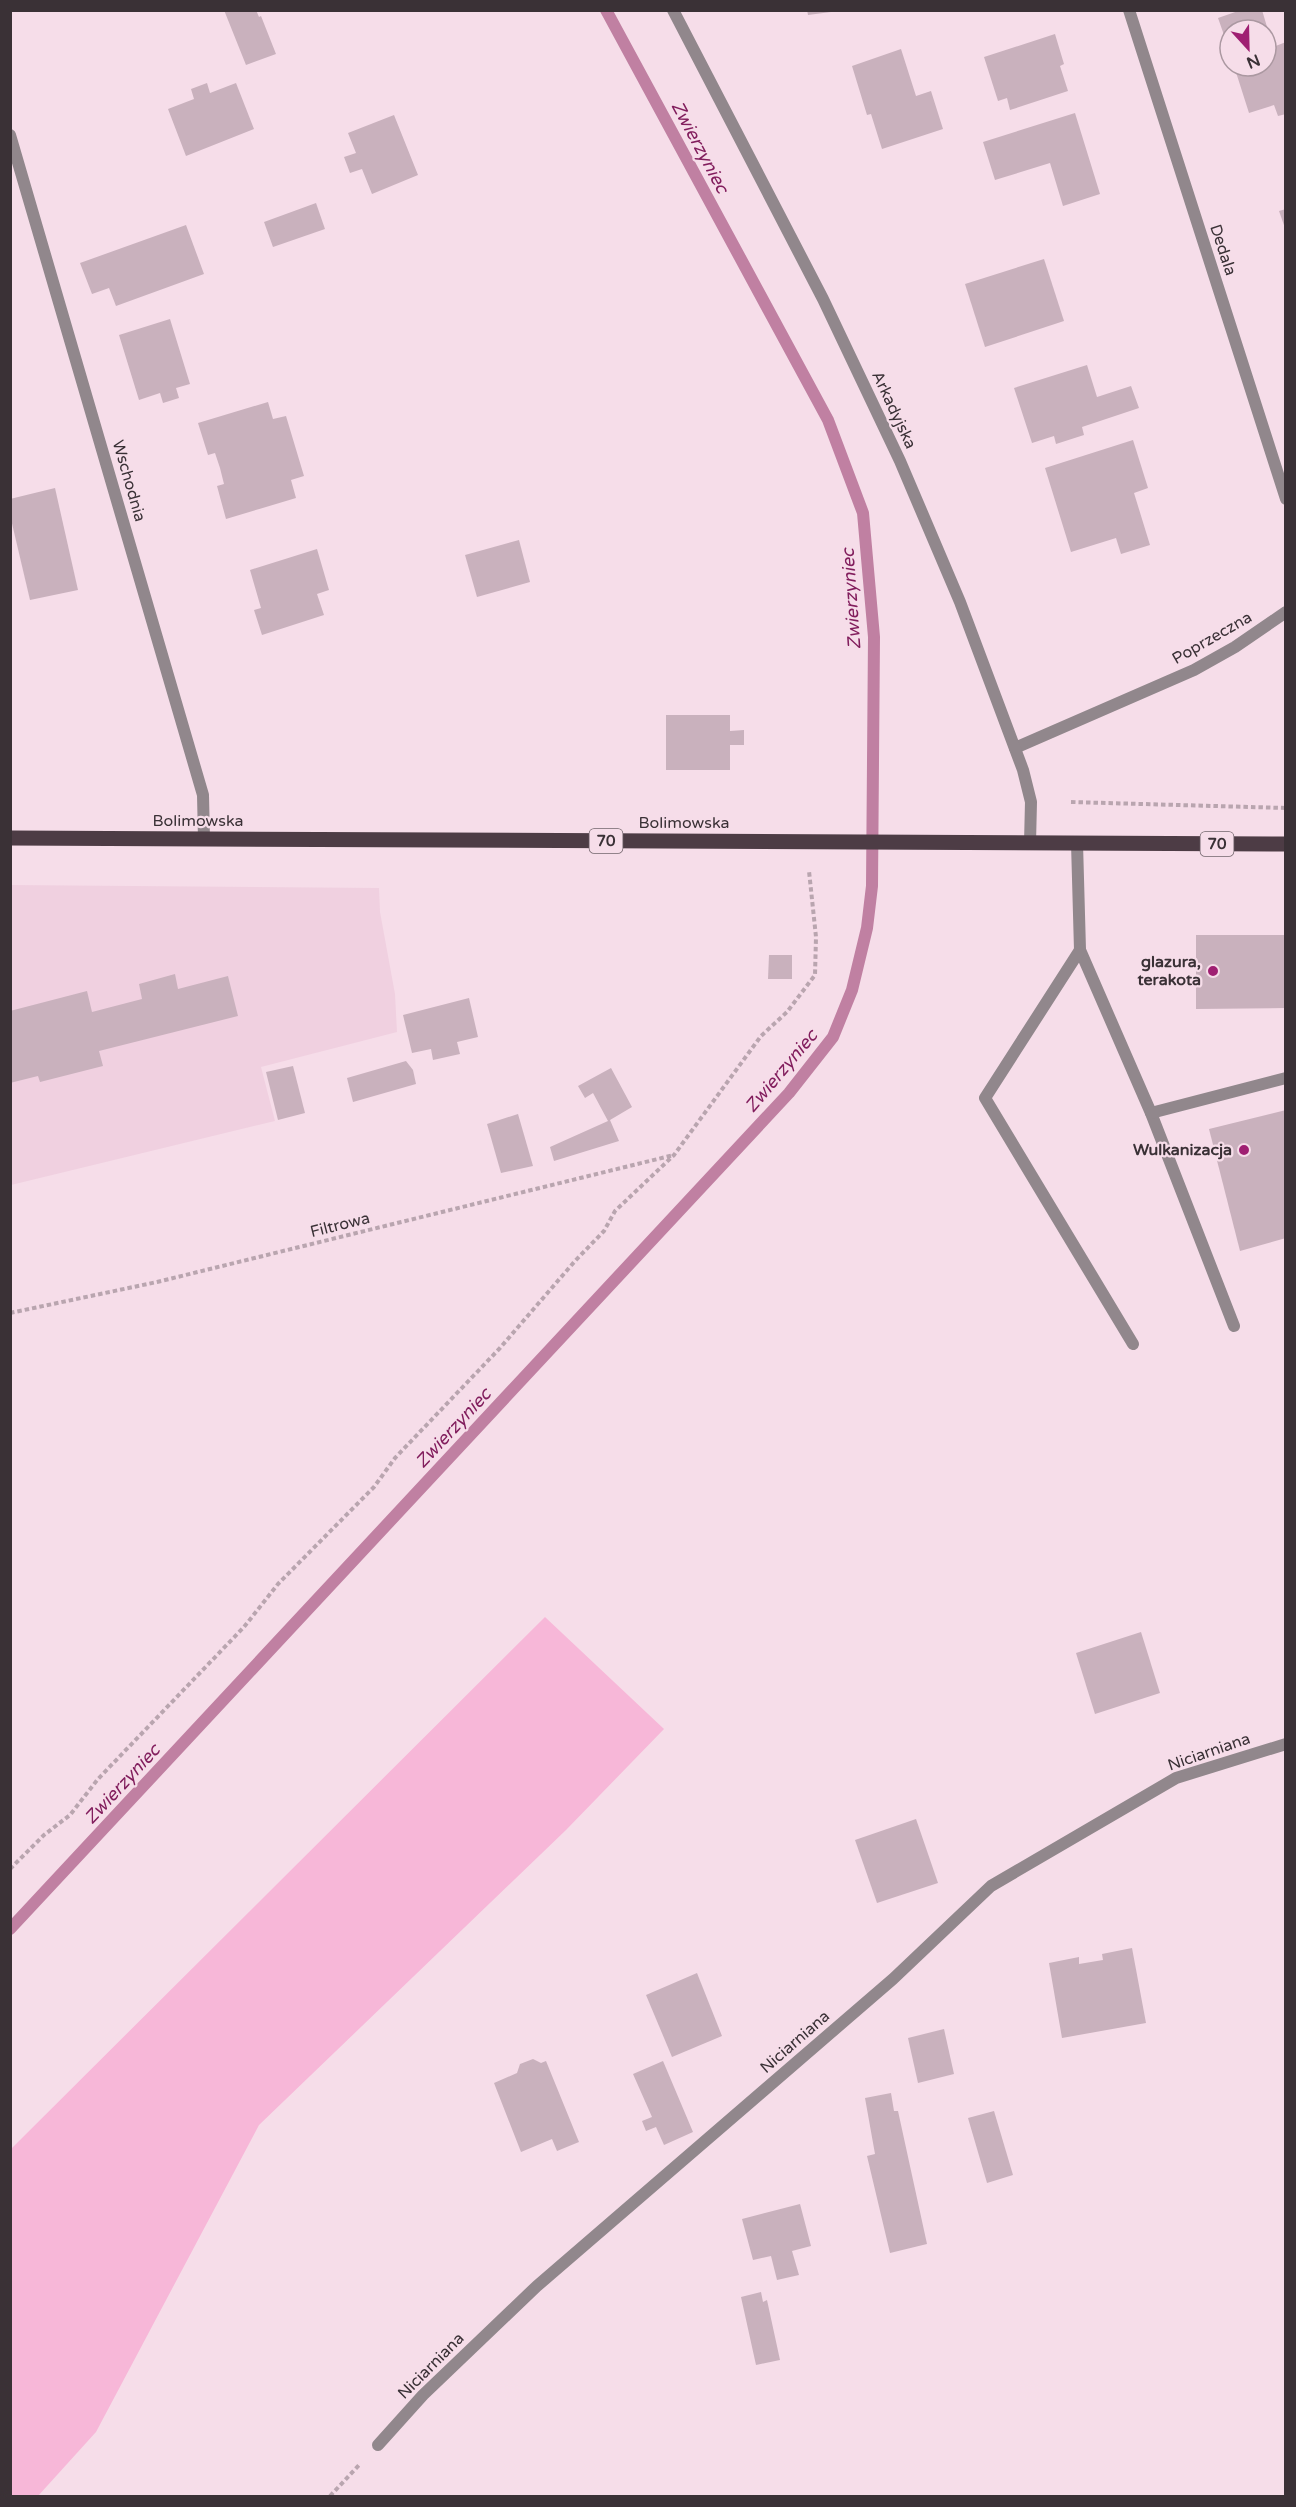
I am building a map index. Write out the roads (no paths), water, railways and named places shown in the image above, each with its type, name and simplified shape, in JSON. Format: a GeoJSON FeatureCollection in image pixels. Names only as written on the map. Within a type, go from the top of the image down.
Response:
{"type":"FeatureCollection","features":[{"type":"Feature","properties":{"kind":"main road","name":"Bolimowska"},"geometry":{"type":"LineString","coordinates":[[10,838],[1286,844]]}},
{"type":"Feature","properties":{"kind":"street","name":"Arkadyjska"},"geometry":{"type":"LineString","coordinates":[[673,10],[823,299],[900,461],[964,613],[1015,748],[1031,802],[1030,843]]}},
{"type":"Feature","properties":{"kind":"street","name":"Dedala"},"geometry":{"type":"LineString","coordinates":[[1129,10],[1286,499]]}},
{"type":"Feature","properties":{"kind":"street","name":"Wschodnia"},"geometry":{"type":"LineString","coordinates":[[10,135],[203,795],[204,839]]}},
{"type":"Feature","properties":{"kind":"street","name":"Poprzeczna"},"geometry":{"type":"LineString","coordinates":[[1015,748],[1194,670],[1235,647],[1286,612]]}},
{"type":"Feature","properties":{"kind":"street"},"geometry":{"type":"LineString","coordinates":[[1077,843],[1080,950],[1151,1113],[1234,1326]]}},
{"type":"Feature","properties":{"kind":"street"},"geometry":{"type":"LineString","coordinates":[[1080,950],[985,1098],[1133,1344]]}},
{"type":"Feature","properties":{"kind":"street"},"geometry":{"type":"LineString","coordinates":[[1151,1113],[1286,1078]]}},
{"type":"Feature","properties":{"kind":"street","name":"Niciarniana"},"geometry":{"type":"LineString","coordinates":[[378,2445],[423,2395],[537,2286],[893,1979],[992,1886],[1176,1778],[1286,1744]]}},
{"type":"Feature","properties":{"kind":"waterway","name":"Zwierzyniec"},"geometry":{"type":"LineString","coordinates":[[10,1929],[789,1093],[833,1037],[852,990],[867,928],[872,886],[874,637],[863,513],[828,420],[606,10]]}},
{"type":"Feature","properties":{"kind":"place","name":"glazura, terakota"},"geometry":{"type":"Point","coordinates":[1213,971]}},
{"type":"Feature","properties":{"kind":"place","name":"Wulkanizacja"},"geometry":{"type":"Point","coordinates":[1244,1150]}}]}
